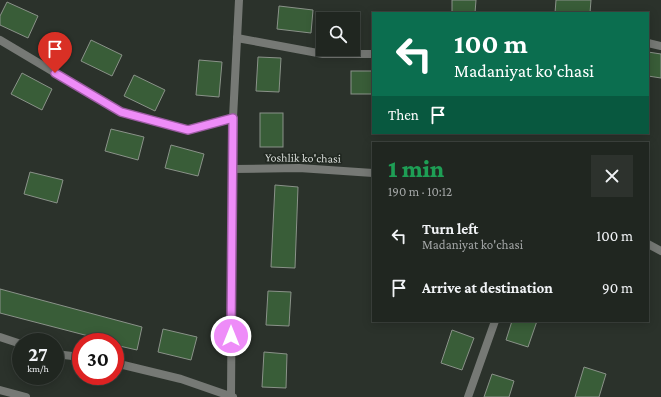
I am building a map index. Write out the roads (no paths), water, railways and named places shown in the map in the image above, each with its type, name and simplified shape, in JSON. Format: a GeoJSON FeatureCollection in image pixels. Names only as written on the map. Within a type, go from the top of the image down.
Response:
{"type":"FeatureCollection","features":[{"type":"Feature","properties":{"kind":"street"},"geometry":{"type":"LineString","coordinates":[[124,366],[181,379],[232,397],[232,169],[239,0]]}},
{"type":"Feature","properties":{"kind":"street"},"geometry":{"type":"LineString","coordinates":[[237,38],[322,54],[372,54]]}},
{"type":"Feature","properties":{"kind":"street"},"geometry":{"type":"LineString","coordinates":[[0,40],[121,112],[188,130],[233,118]]}},
{"type":"Feature","properties":{"kind":"street"},"geometry":{"type":"LineString","coordinates":[[649,43],[661,46]]}},
{"type":"Feature","properties":{"kind":"street","name":"Yoshlik ko'chasi"},"geometry":{"type":"LineString","coordinates":[[232,169],[299,168],[372,173]]}},
{"type":"Feature","properties":{"kind":"street"},"geometry":{"type":"LineString","coordinates":[[649,245],[661,251]]}},
{"type":"Feature","properties":{"kind":"street"},"geometry":{"type":"LineString","coordinates":[[468,397],[495,322]]}},
{"type":"Feature","properties":{"kind":"street"},"geometry":{"type":"LineString","coordinates":[[0,337],[12,341]]}},
{"type":"Feature","properties":{"kind":"street"},"geometry":{"type":"LineString","coordinates":[[0,390],[26,397]]}}]}
